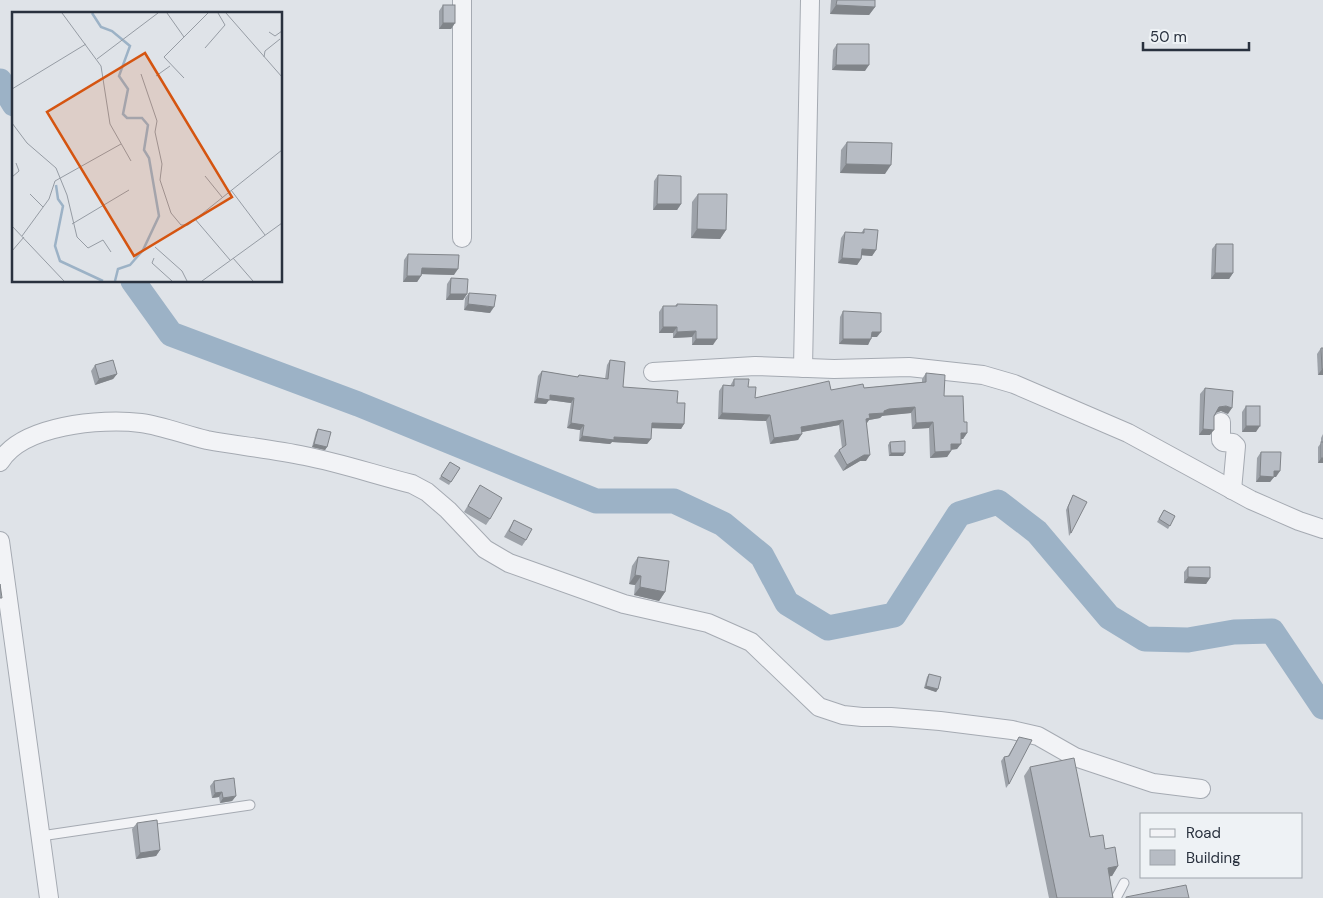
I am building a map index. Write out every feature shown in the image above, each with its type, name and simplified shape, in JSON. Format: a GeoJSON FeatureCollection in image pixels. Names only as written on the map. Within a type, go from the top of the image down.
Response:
{"type":"FeatureCollection","features":[{"type":"Feature","properties":{"kind":"street"},"geometry":{"type":"LineString","coordinates":[[462,0],[462,238]]}},
{"type":"Feature","properties":{"kind":"street"},"geometry":{"type":"LineString","coordinates":[[803,368],[810,0]]}},
{"type":"Feature","properties":{"kind":"street"},"geometry":{"type":"LineString","coordinates":[[653,372],[755,366],[834,369],[909,367],[983,375],[1014,384],[1128,433],[1232,490],[1299,521],[1323,529]]}},
{"type":"Feature","properties":{"kind":"street"},"geometry":{"type":"LineString","coordinates":[[0,462],[5,454],[19,443],[60,426],[103,421],[141,423],[207,440],[305,456],[412,484],[426,492],[448,510],[485,549],[509,563],[624,604],[708,623],[751,642],[818,707],[843,715],[940,721],[1012,730],[1038,736],[1075,757],[1153,783],[1201,789]]}},
{"type":"Feature","properties":{"kind":"street"},"geometry":{"type":"LineString","coordinates":[[1221,422],[1221,440],[1233,443],[1236,446],[1232,490]]}},
{"type":"Feature","properties":{"kind":"street"},"geometry":{"type":"LineString","coordinates":[[0,541],[1,561],[49,898]]}},
{"type":"Feature","properties":{"kind":"lane"},"geometry":{"type":"LineString","coordinates":[[41,836],[250,806]]}},
{"type":"Feature","properties":{"kind":"lane"},"geometry":{"type":"LineString","coordinates":[[1116,898],[1124,883]]}},
{"type":"Feature","properties":{"kind":"building"},"geometry":{"type":"Polygon","coordinates":[[[837,0],[875,0],[875,7],[836,5],[837,0]]]}},
{"type":"Feature","properties":{"kind":"building"},"geometry":{"type":"Polygon","coordinates":[[[443,5],[455,5],[455,23],[443,23],[443,5]]]}},
{"type":"Feature","properties":{"kind":"building"},"geometry":{"type":"Polygon","coordinates":[[[837,44],[869,44],[869,65],[836,65],[837,44]]]}},
{"type":"Feature","properties":{"kind":"building"},"geometry":{"type":"Polygon","coordinates":[[[847,142],[892,143],[891,165],[846,164],[847,142]]]}},
{"type":"Feature","properties":{"kind":"building"},"geometry":{"type":"Polygon","coordinates":[[[658,175],[681,176],[681,204],[657,204],[658,175]]]}},
{"type":"Feature","properties":{"kind":"building"},"geometry":{"type":"Polygon","coordinates":[[[698,194],[727,194],[726,230],[697,229],[698,194]]]}},
{"type":"Feature","properties":{"kind":"building"},"geometry":{"type":"Polygon","coordinates":[[[864,229],[878,230],[876,250],[862,249],[861,259],[842,258],[845,232],[864,233],[864,229]]]}},
{"type":"Feature","properties":{"kind":"building"},"geometry":{"type":"Polygon","coordinates":[[[1216,244],[1233,244],[1233,273],[1215,273],[1216,244]]]}},
{"type":"Feature","properties":{"kind":"building"},"geometry":{"type":"Polygon","coordinates":[[[408,254],[459,255],[458,269],[422,268],[421,276],[407,276],[408,254]]]}},
{"type":"Feature","properties":{"kind":"building"},"geometry":{"type":"Polygon","coordinates":[[[451,278],[468,279],[467,294],[450,294],[451,278]]]}},
{"type":"Feature","properties":{"kind":"building"},"geometry":{"type":"Polygon","coordinates":[[[469,293],[496,295],[494,307],[468,304],[469,293]]]}},
{"type":"Feature","properties":{"kind":"building"},"geometry":{"type":"Polygon","coordinates":[[[677,304],[717,305],[717,339],[696,339],[696,331],[677,332],[677,327],[663,327],[663,306],[677,306],[677,304]]]}},
{"type":"Feature","properties":{"kind":"building"},"geometry":{"type":"Polygon","coordinates":[[[843,311],[881,313],[881,332],[872,332],[871,339],[843,339],[843,311]]]}},
{"type":"Feature","properties":{"kind":"building"},"geometry":{"type":"Polygon","coordinates":[[[1321,348],[1323,348],[1323,369],[1322,369],[1321,348]]]}},
{"type":"Feature","properties":{"kind":"building"},"geometry":{"type":"Polygon","coordinates":[[[113,360],[117,374],[99,379],[95,365],[113,360]]]}},
{"type":"Feature","properties":{"kind":"building"},"geometry":{"type":"Polygon","coordinates":[[[610,360],[625,362],[623,387],[678,391],[677,403],[685,403],[684,424],[652,423],[651,439],[614,437],[614,440],[582,436],[584,425],[571,423],[574,398],[550,395],[550,400],[537,398],[542,371],[578,377],[579,375],[608,379],[610,360]]]}},
{"type":"Feature","properties":{"kind":"building"},"geometry":{"type":"Polygon","coordinates":[[[926,373],[945,375],[944,396],[963,396],[964,422],[967,422],[967,433],[961,433],[961,444],[951,444],[951,451],[935,452],[933,422],[916,423],[915,407],[889,409],[884,411],[884,413],[869,414],[870,418],[866,419],[870,455],[864,455],[847,465],[839,450],[846,445],[843,420],[801,427],[802,434],[774,438],[770,415],[722,413],[723,385],[734,386],[734,379],[749,379],[748,387],[756,387],[755,398],[829,381],[831,390],[863,384],[864,388],[926,382],[926,373]]]}},
{"type":"Feature","properties":{"kind":"building"},"geometry":{"type":"Polygon","coordinates":[[[1205,388],[1233,391],[1232,408],[1226,406],[1219,407],[1214,416],[1214,430],[1203,429],[1205,388]]]}},
{"type":"Feature","properties":{"kind":"building"},"geometry":{"type":"Polygon","coordinates":[[[1246,406],[1260,406],[1260,426],[1246,426],[1246,406]]]}},
{"type":"Feature","properties":{"kind":"building"},"geometry":{"type":"Polygon","coordinates":[[[318,429],[331,432],[327,447],[314,444],[318,429]]]}},
{"type":"Feature","properties":{"kind":"building"},"geometry":{"type":"Polygon","coordinates":[[[905,441],[905,453],[891,453],[890,442],[905,441]]]}},
{"type":"Feature","properties":{"kind":"building"},"geometry":{"type":"Polygon","coordinates":[[[1321,442],[1323,442],[1323,458],[1321,458],[1321,442]]]}},
{"type":"Feature","properties":{"kind":"building"},"geometry":{"type":"Polygon","coordinates":[[[1261,452],[1281,452],[1280,471],[1274,471],[1274,477],[1260,476],[1261,452]]]}},
{"type":"Feature","properties":{"kind":"building"},"geometry":{"type":"Polygon","coordinates":[[[450,462],[460,468],[451,482],[441,476],[450,462]]]}},
{"type":"Feature","properties":{"kind":"building"},"geometry":{"type":"Polygon","coordinates":[[[480,485],[502,498],[490,519],[468,506],[480,485]]]}},
{"type":"Feature","properties":{"kind":"building"},"geometry":{"type":"Polygon","coordinates":[[[1073,495],[1087,502],[1071,533],[1068,507],[1073,495]]]}},
{"type":"Feature","properties":{"kind":"building"},"geometry":{"type":"Polygon","coordinates":[[[1164,510],[1175,516],[1170,526],[1159,519],[1164,510]]]}},
{"type":"Feature","properties":{"kind":"building"},"geometry":{"type":"Polygon","coordinates":[[[514,520],[532,529],[526,540],[509,531],[514,520]]]}},
{"type":"Feature","properties":{"kind":"building"},"geometry":{"type":"Polygon","coordinates":[[[638,557],[669,561],[665,592],[640,587],[641,576],[635,575],[638,557]]]}},
{"type":"Feature","properties":{"kind":"building"},"geometry":{"type":"Polygon","coordinates":[[[1188,567],[1210,567],[1210,578],[1188,577],[1188,567]]]}},
{"type":"Feature","properties":{"kind":"building"},"geometry":{"type":"Polygon","coordinates":[[[929,674],[941,677],[938,689],[926,686],[929,674]]]}},
{"type":"Feature","properties":{"kind":"building"},"geometry":{"type":"Polygon","coordinates":[[[1019,737],[1032,740],[1009,784],[1004,757],[1009,756],[1019,737]]]}},
{"type":"Feature","properties":{"kind":"building"},"geometry":{"type":"Polygon","coordinates":[[[1074,758],[1090,837],[1103,835],[1105,849],[1115,847],[1118,866],[1108,868],[1113,898],[1057,898],[1030,767],[1074,758]]]}},
{"type":"Feature","properties":{"kind":"building"},"geometry":{"type":"Polygon","coordinates":[[[234,778],[236,796],[223,798],[222,792],[215,793],[214,781],[234,778]]]}},
{"type":"Feature","properties":{"kind":"building"},"geometry":{"type":"Polygon","coordinates":[[[157,820],[160,850],[140,853],[137,823],[157,820]]]}},
{"type":"Feature","properties":{"kind":"building"},"geometry":{"type":"Polygon","coordinates":[[[1186,885],[1189,898],[1126,898],[1126,897],[1186,885]]]}},
{"type":"Feature","properties":{"kind":"waterway"},"geometry":{"type":"LineString","coordinates":[[0,81],[12,101]]}},
{"type":"Feature","properties":{"kind":"waterway"},"geometry":{"type":"LineString","coordinates":[[134,282],[171,334],[358,404],[596,501],[674,501],[723,524],[762,556],[787,603],[828,628],[894,615],[959,514],[998,502],[1037,532],[1109,617],[1145,639],[1188,640],[1234,632],[1272,631],[1323,707]]}}]}
